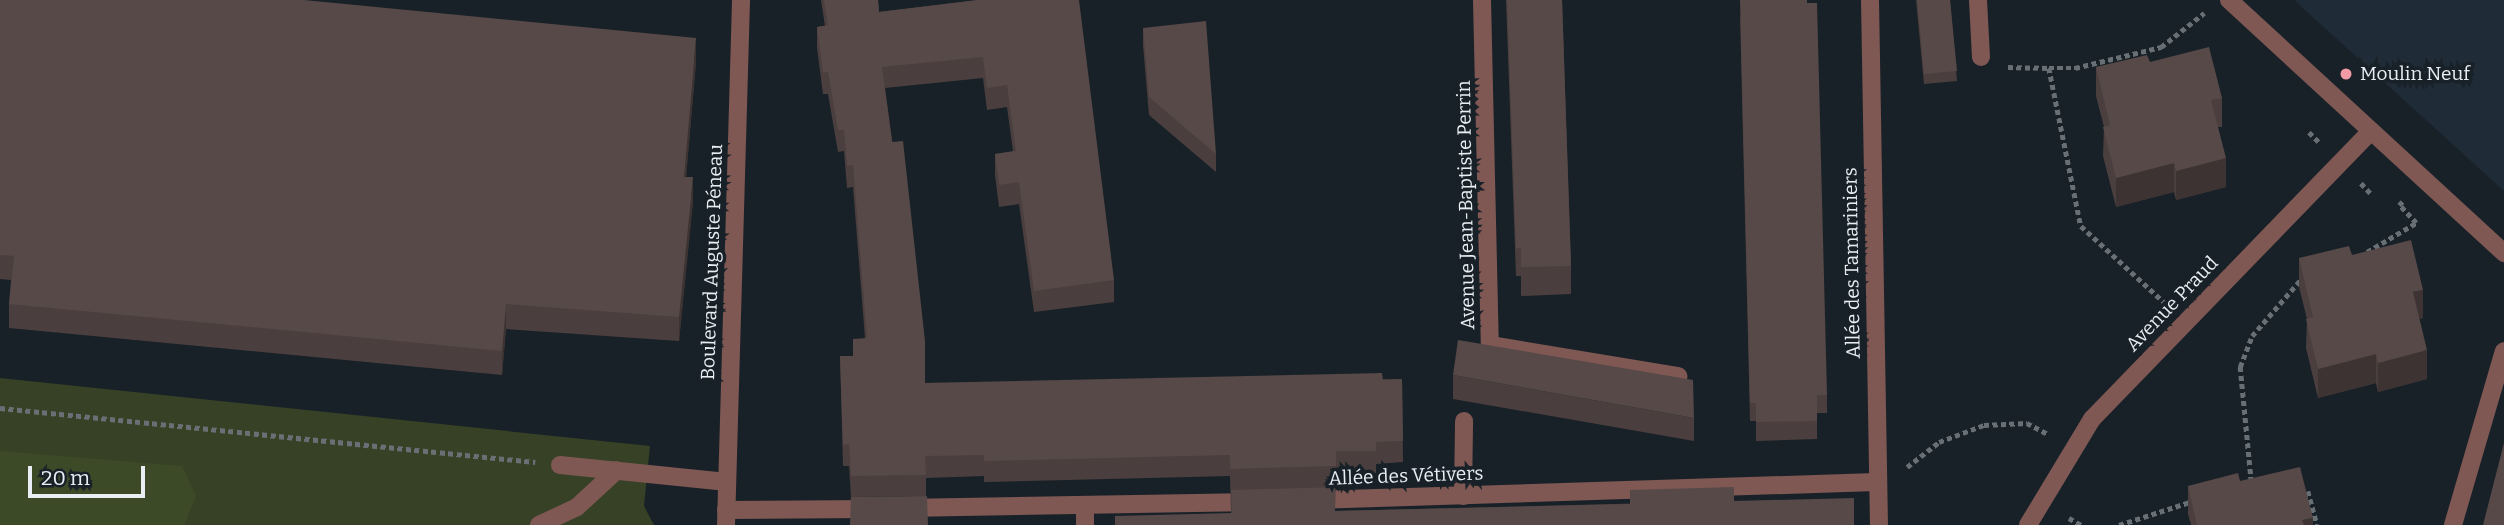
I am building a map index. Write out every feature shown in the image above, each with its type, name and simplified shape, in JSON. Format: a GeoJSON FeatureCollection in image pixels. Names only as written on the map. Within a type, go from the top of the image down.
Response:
{"type":"FeatureCollection","features":[{"type":"Feature","properties":{"kind":"street","name":"Boulevard Auguste Péneau"},"geometry":{"type":"LineString","coordinates":[[726,517],[741,0]]}},
{"type":"Feature","properties":{"kind":"street","name":"Avenue Jean-Baptiste Perrin"},"geometry":{"type":"LineString","coordinates":[[1482,0],[1490,345],[1678,376]]}},
{"type":"Feature","properties":{"kind":"street","name":"Allée des Tamariniers"},"geometry":{"type":"LineString","coordinates":[[1870,0],[1878,517]]}},
{"type":"Feature","properties":{"kind":"street"},"geometry":{"type":"LineString","coordinates":[[1978,0],[1981,57]]}},
{"type":"Feature","properties":{"kind":"street"},"geometry":{"type":"LineString","coordinates":[[2229,0],[2504,253]]}},
{"type":"Feature","properties":{"kind":"street","name":"Avenue Praud"},"geometry":{"type":"LineString","coordinates":[[2028,525],[2092,419],[2184,319],[2371,131]]}},
{"type":"Feature","properties":{"kind":"street"},"geometry":{"type":"LineString","coordinates":[[2453,525],[2504,351]]}},
{"type":"Feature","properties":{"kind":"street"},"geometry":{"type":"LineString","coordinates":[[1463,496],[1464,421]]}},
{"type":"Feature","properties":{"kind":"street"},"geometry":{"type":"LineString","coordinates":[[560,465],[727,482]]}},
{"type":"Feature","properties":{"kind":"street"},"geometry":{"type":"LineString","coordinates":[[539,525],[577,507],[617,470]]}},
{"type":"Feature","properties":{"kind":"street","name":"Allée des Vétivers"},"geometry":{"type":"LineString","coordinates":[[1301,500],[1877,482]]}},
{"type":"Feature","properties":{"kind":"street"},"geometry":{"type":"LineString","coordinates":[[726,517],[1085,516],[1274,501]]}},
{"type":"Feature","properties":{"kind":"path"},"geometry":{"type":"LineString","coordinates":[[1981,57],[2010,68],[2075,68],[2161,47],[2190,29],[2210,7]]}},
{"type":"Feature","properties":{"kind":"path"},"geometry":{"type":"LineString","coordinates":[[2049,68],[2081,226],[2184,319]]}},
{"type":"Feature","properties":{"kind":"path"},"geometry":{"type":"LineString","coordinates":[[2360,256],[2416,223],[2399,205],[2424,179]]}},
{"type":"Feature","properties":{"kind":"path"},"geometry":{"type":"LineString","coordinates":[[2251,482],[2240,367],[2252,336],[2308,272]]}},
{"type":"Feature","properties":{"kind":"path"},"geometry":{"type":"LineString","coordinates":[[0,408],[560,465]]}},
{"type":"Feature","properties":{"kind":"path"},"geometry":{"type":"LineString","coordinates":[[1878,517],[1902,470],[1939,442],[1984,425],[2026,423],[2056,437]]}},
{"type":"Feature","properties":{"kind":"path"},"geometry":{"type":"LineString","coordinates":[[2238,486],[2251,482],[2263,484]]}},
{"type":"Feature","properties":{"kind":"path"},"geometry":{"type":"LineString","coordinates":[[2297,489],[2308,491],[2317,525]]}},
{"type":"Feature","properties":{"kind":"path"},"geometry":{"type":"LineString","coordinates":[[2119,525],[2198,499]]}},
{"type":"Feature","properties":{"kind":"path"},"geometry":{"type":"LineString","coordinates":[[2066,525],[2070,516],[2081,525]]}},
{"type":"Feature","properties":{"kind":"shaded area"},"geometry":{"type":"Polygon","coordinates":[[[2295,0],[2504,0],[2504,191],[2304,9],[2295,0]]]}},
{"type":"Feature","properties":{"kind":"green space"},"geometry":{"type":"Polygon","coordinates":[[[0,378],[650,446],[644,506],[654,525],[0,525],[0,378]]]}},
{"type":"Feature","properties":{"kind":"green space"},"geometry":{"type":"Polygon","coordinates":[[[0,451],[182,466],[196,496],[184,525],[0,525],[0,451]]]}},
{"type":"Feature","properties":{"kind":"building"},"geometry":{"type":"Polygon","coordinates":[[[0,0],[304,0],[696,38],[684,177],[693,177],[679,317],[506,304],[502,351],[9,304],[14,256],[0,255],[0,0]]]}},
{"type":"Feature","properties":{"kind":"building"},"geometry":{"type":"Polygon","coordinates":[[[824,0],[878,0],[879,12],[978,0],[1079,0],[1114,280],[1034,291],[1019,182],[999,185],[995,154],[1016,151],[1007,85],[987,88],[983,57],[882,67],[892,142],[903,141],[925,341],[925,383],[1382,373],[1383,380],[1402,379],[1403,441],[1376,442],[1376,451],[1336,451],[1336,466],[1230,469],[1230,455],[984,461],[984,455],[925,456],[926,475],[851,476],[849,444],[843,445],[840,356],[853,356],[853,339],[867,338],[853,165],[847,166],[844,130],[838,130],[828,72],[823,73],[817,27],[828,25],[824,0]]]}},
{"type":"Feature","properties":{"kind":"building"},"geometry":{"type":"Polygon","coordinates":[[[1507,0],[1562,0],[1571,266],[1521,267],[1521,248],[1516,248],[1507,0]]]}},
{"type":"Feature","properties":{"kind":"building"},"geometry":{"type":"Polygon","coordinates":[[[1740,0],[1807,0],[1807,3],[1817,3],[1827,395],[1817,395],[1817,421],[1756,422],[1756,403],[1750,403],[1740,0]]]}},
{"type":"Feature","properties":{"kind":"building"},"geometry":{"type":"Polygon","coordinates":[[[1917,0],[1950,0],[1957,71],[1924,74],[1917,0]]]}},
{"type":"Feature","properties":{"kind":"building"},"geometry":{"type":"Polygon","coordinates":[[[1206,21],[1216,154],[1149,97],[1143,28],[1206,21]]]}},
{"type":"Feature","properties":{"kind":"building"},"geometry":{"type":"Polygon","coordinates":[[[2209,47],[2222,98],[2211,100],[2226,158],[2176,171],[2174,163],[2116,178],[2103,127],[2110,125],[2096,67],[2147,55],[2150,62],[2209,47]]]}},
{"type":"Feature","properties":{"kind":"building"},"geometry":{"type":"Polygon","coordinates":[[[2411,240],[2423,290],[2413,292],[2427,350],[2378,363],[2376,354],[2318,369],[2306,319],[2313,317],[2299,258],[2349,246],[2352,255],[2411,240]]]}},
{"type":"Feature","properties":{"kind":"building"},"geometry":{"type":"Polygon","coordinates":[[[1458,340],[1693,380],[1694,418],[1453,375],[1458,340]]]}},
{"type":"Feature","properties":{"kind":"building"},"geometry":{"type":"Polygon","coordinates":[[[2504,443],[2504,525],[2483,525],[2504,443]]]}},
{"type":"Feature","properties":{"kind":"building"},"geometry":{"type":"Polygon","coordinates":[[[2300,467],[2313,518],[2302,520],[2304,525],[2197,525],[2188,486],[2238,473],[2240,481],[2300,467]]]}},
{"type":"Feature","properties":{"kind":"building"},"geometry":{"type":"Polygon","coordinates":[[[1335,487],[1335,511],[1630,504],[1630,490],[1734,487],[1734,501],[1854,498],[1854,525],[1115,525],[1115,516],[1232,513],[1231,490],[1335,487]]]}},
{"type":"Feature","properties":{"kind":"building"},"geometry":{"type":"Polygon","coordinates":[[[927,496],[928,525],[850,525],[851,497],[927,496]]]}},
{"type":"Feature","properties":{"kind":"place","name":"Moulin Neuf"},"geometry":{"type":"Point","coordinates":[2346,74]}}]}
